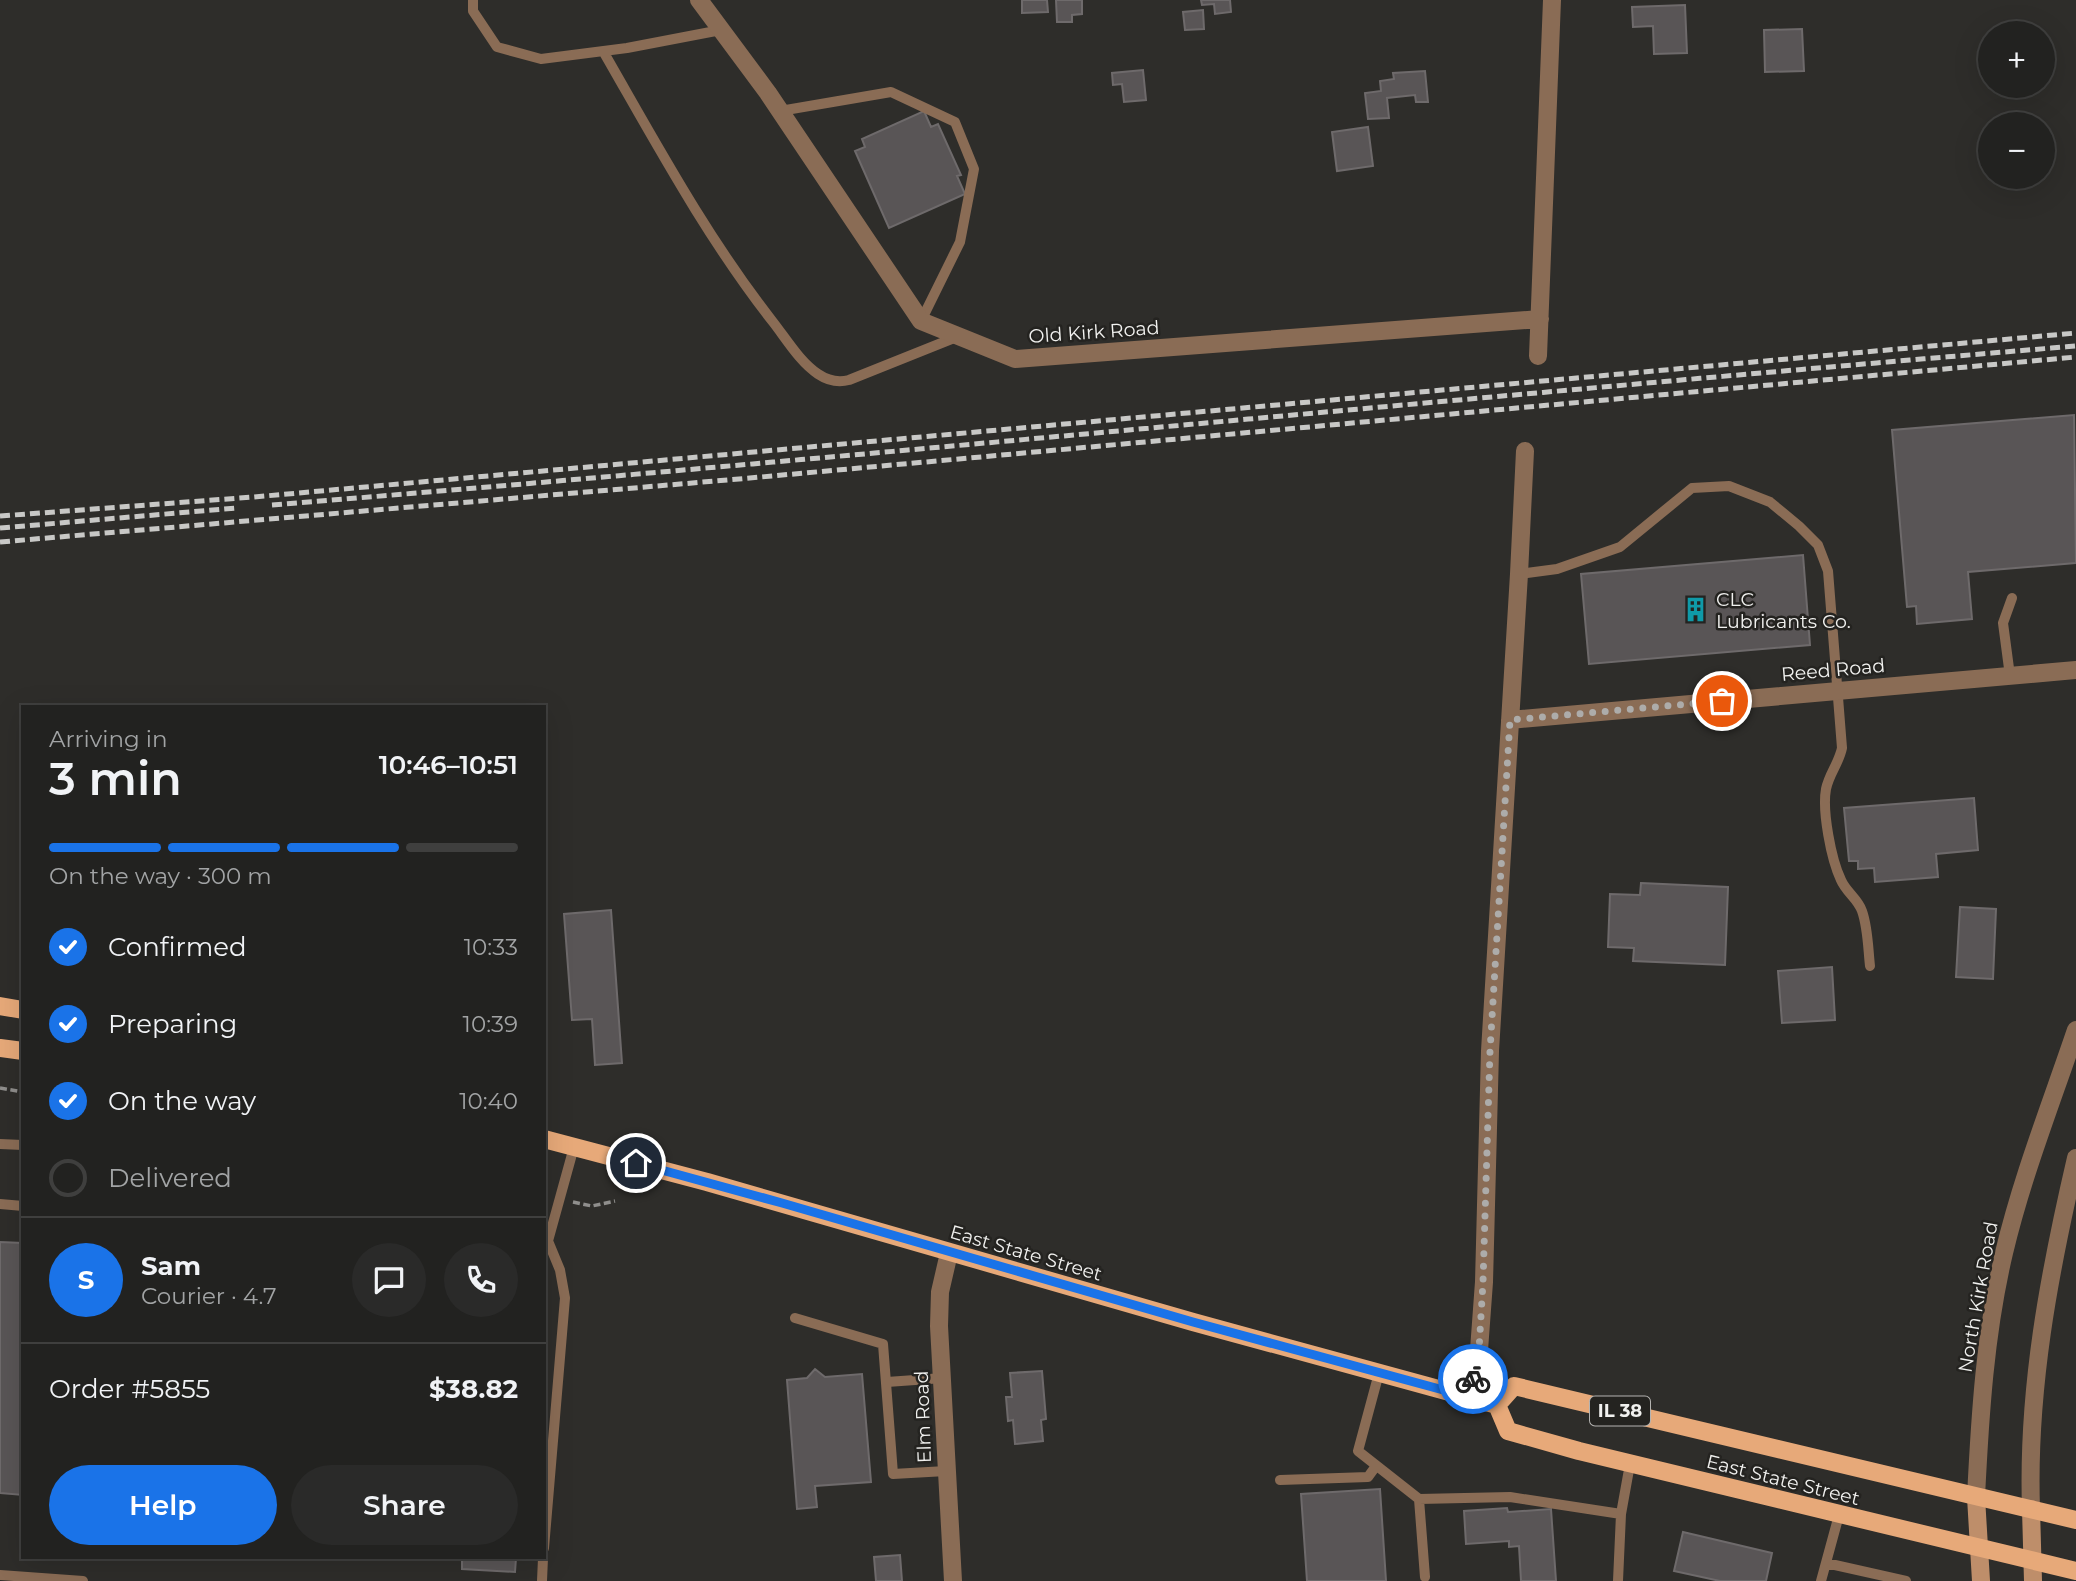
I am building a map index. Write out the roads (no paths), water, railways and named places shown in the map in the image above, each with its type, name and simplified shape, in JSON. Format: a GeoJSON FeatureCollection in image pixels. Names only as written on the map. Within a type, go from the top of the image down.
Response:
{"type":"FeatureCollection","features":[{"type":"Feature","properties":{"kind":"main road"},"geometry":{"type":"LineString","coordinates":[[0,1006],[21,1010]]}},
{"type":"Feature","properties":{"kind":"main road"},"geometry":{"type":"LineString","coordinates":[[0,1048],[21,1051]]}},
{"type":"Feature","properties":{"kind":"main road","name":"East State Street"},"geometry":{"type":"LineString","coordinates":[[546,1140],[782,1203],[949,1253],[1497,1405]]}},
{"type":"Feature","properties":{"kind":"main road","name":"East State Street"},"geometry":{"type":"LineString","coordinates":[[1497,1405],[1514,1386],[2076,1520]]}},
{"type":"Feature","properties":{"kind":"main road","name":"East State Street"},"geometry":{"type":"LineString","coordinates":[[1497,1405],[1508,1431],[1630,1464],[2076,1571]]}},
{"type":"Feature","properties":{"kind":"main road","name":"North Kirk Road"},"geometry":{"type":"LineString","coordinates":[[1976,1497],[1981,1581]]}},
{"type":"Feature","properties":{"kind":"main road"},"geometry":{"type":"LineString","coordinates":[[2031,1509],[2033,1581]]}},
{"type":"Feature","properties":{"kind":"street"},"geometry":{"type":"LineString","coordinates":[[699,0],[780,111],[921,321]]}},
{"type":"Feature","properties":{"kind":"street"},"geometry":{"type":"LineString","coordinates":[[1538,356],[1552,0]]}},
{"type":"Feature","properties":{"kind":"street","name":"Old Kirk Road"},"geometry":{"type":"LineString","coordinates":[[921,321],[1015,359],[1540,319]]}},
{"type":"Feature","properties":{"kind":"street"},"geometry":{"type":"LineString","coordinates":[[1469,1397],[1479,1350],[1490,1051],[1520,575],[1525,451]]}},
{"type":"Feature","properties":{"kind":"street","name":"Reed Road"},"geometry":{"type":"LineString","coordinates":[[1510,720],[2076,670]]}},
{"type":"Feature","properties":{"kind":"street","name":"North Kirk Road"},"geometry":{"type":"LineString","coordinates":[[1976,1497],[1985,1370],[2001,1264],[2031,1160],[2076,1030]]}},
{"type":"Feature","properties":{"kind":"street"},"geometry":{"type":"LineString","coordinates":[[2031,1509],[2029,1455],[2035,1374],[2052,1268],[2076,1158]]}},
{"type":"Feature","properties":{"kind":"street","name":"Elm Road"},"geometry":{"type":"LineString","coordinates":[[949,1253],[940,1292],[939,1326],[953,1581]]}},
{"type":"Feature","properties":{"kind":"lane"},"geometry":{"type":"LineString","coordinates":[[473,0],[473,10],[497,47],[541,59],[722,30]]}},
{"type":"Feature","properties":{"kind":"lane"},"geometry":{"type":"LineString","coordinates":[[603,51],[664,157],[746,288],[804,362],[818,374],[842,382],[959,336]]}},
{"type":"Feature","properties":{"kind":"lane"},"geometry":{"type":"LineString","coordinates":[[780,111],[891,92],[956,122],[974,169],[960,242],[921,321]]}},
{"type":"Feature","properties":{"kind":"lane"},"geometry":{"type":"LineString","coordinates":[[1520,575],[1557,569],[1620,547],[1692,488],[1729,486],[1770,502],[1818,545],[1828,571],[1842,748],[1825,790],[1832,855],[1841,881],[1862,912],[1870,966]]}},
{"type":"Feature","properties":{"kind":"lane"},"geometry":{"type":"LineString","coordinates":[[2010,676],[2003,624],[2012,598]]}},
{"type":"Feature","properties":{"kind":"lane"},"geometry":{"type":"LineString","coordinates":[[0,1144],[21,1145]]}},
{"type":"Feature","properties":{"kind":"lane"},"geometry":{"type":"LineString","coordinates":[[546,1524],[565,1298],[560,1269],[546,1241],[574,1147]]}},
{"type":"Feature","properties":{"kind":"lane"},"geometry":{"type":"LineString","coordinates":[[0,1204],[21,1206]]}},
{"type":"Feature","properties":{"kind":"lane"},"geometry":{"type":"LineString","coordinates":[[795,1318],[883,1344],[893,1474],[946,1471]]}},
{"type":"Feature","properties":{"kind":"lane"},"geometry":{"type":"LineString","coordinates":[[1378,1373],[1357,1451],[1419,1499],[1510,1497],[1621,1514]]}},
{"type":"Feature","properties":{"kind":"lane"},"geometry":{"type":"LineString","coordinates":[[887,1382],[943,1378]]}},
{"type":"Feature","properties":{"kind":"lane"},"geometry":{"type":"LineString","coordinates":[[1618,1581],[1621,1514],[1630,1464]]}},
{"type":"Feature","properties":{"kind":"lane"},"geometry":{"type":"LineString","coordinates":[[1280,1480],[1368,1477],[1376,1466]]}},
{"type":"Feature","properties":{"kind":"lane"},"geometry":{"type":"LineString","coordinates":[[1419,1499],[1424,1577]]}},
{"type":"Feature","properties":{"kind":"lane"},"geometry":{"type":"LineString","coordinates":[[1821,1581],[1839,1515]]}},
{"type":"Feature","properties":{"kind":"lane"},"geometry":{"type":"LineString","coordinates":[[541,1581],[544,1559]]}},
{"type":"Feature","properties":{"kind":"lane"},"geometry":{"type":"LineString","coordinates":[[1826,1563],[1906,1581]]}},
{"type":"Feature","properties":{"kind":"lane"},"geometry":{"type":"LineString","coordinates":[[0,1575],[83,1581]]}},
{"type":"Feature","properties":{"kind":"railway"},"geometry":{"type":"LineString","coordinates":[[0,516],[254,497],[2076,333]]}},
{"type":"Feature","properties":{"kind":"railway"},"geometry":{"type":"LineString","coordinates":[[272,505],[2076,346]]}},
{"type":"Feature","properties":{"kind":"railway"},"geometry":{"type":"LineString","coordinates":[[0,542],[739,479],[2076,357]]}},
{"type":"Feature","properties":{"kind":"railway"},"geometry":{"type":"LineString","coordinates":[[0,528],[237,508]]}},
{"type":"Feature","properties":{"kind":"place","name":"CLC Lubricants Co."},"geometry":{"type":"Point","coordinates":[1696,610]}}]}
